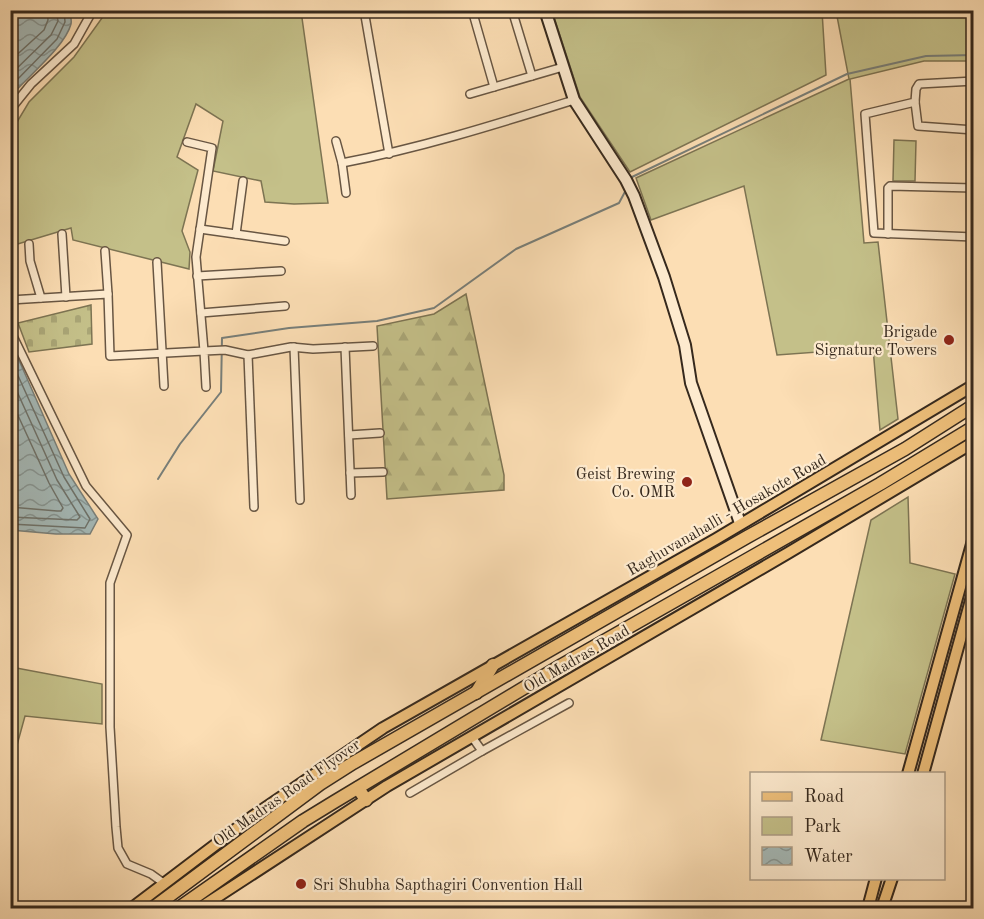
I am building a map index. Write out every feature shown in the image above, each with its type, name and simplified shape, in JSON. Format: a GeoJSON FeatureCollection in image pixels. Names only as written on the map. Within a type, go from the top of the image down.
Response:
{"type":"FeatureCollection","features":[{"type":"Feature","properties":{"kind":"highway","name":"Old Madras Road"},"geometry":{"type":"LineString","coordinates":[[475,694],[712,556],[905,449],[972,407]]}},
{"type":"Feature","properties":{"kind":"highway","name":"Old Madras Road"},"geometry":{"type":"LineString","coordinates":[[358,788],[562,665],[880,484],[974,427]]}},
{"type":"Feature","properties":{"kind":"highway"},"geometry":{"type":"LineString","coordinates":[[475,694],[492,665]]}},
{"type":"Feature","properties":{"kind":"highway","name":"Old Madras Road Flyover"},"geometry":{"type":"LineString","coordinates":[[153,909],[320,784],[475,694]]}},
{"type":"Feature","properties":{"kind":"highway"},"geometry":{"type":"LineString","coordinates":[[358,788],[366,800]]}},
{"type":"Feature","properties":{"kind":"highway","name":"Old Madras Road Flyover"},"geometry":{"type":"LineString","coordinates":[[182,906],[303,821],[358,788]]}},
{"type":"Feature","properties":{"kind":"main road"},"geometry":{"type":"LineString","coordinates":[[545,10],[574,99],[634,196],[664,277],[685,345],[691,383],[740,523]]}},
{"type":"Feature","properties":{"kind":"main road"},"geometry":{"type":"LineString","coordinates":[[969,388],[972,407]]}},
{"type":"Feature","properties":{"kind":"main road","name":"Raghuvanahalli - Hosakote Road"},"geometry":{"type":"LineString","coordinates":[[132,909],[252,817],[383,728],[740,523],[969,388]]}},
{"type":"Feature","properties":{"kind":"main road","name":"Old Madras Road"},"geometry":{"type":"LineString","coordinates":[[200,909],[366,800],[974,442]]}},
{"type":"Feature","properties":{"kind":"main road"},"geometry":{"type":"LineString","coordinates":[[909,772],[974,537]]}},
{"type":"Feature","properties":{"kind":"main road"},"geometry":{"type":"LineString","coordinates":[[924,772],[974,589]]}},
{"type":"Feature","properties":{"kind":"main road"},"geometry":{"type":"LineString","coordinates":[[867,909],[876,880]]}},
{"type":"Feature","properties":{"kind":"main road"},"geometry":{"type":"LineString","coordinates":[[882,909],[892,880]]}},
{"type":"Feature","properties":{"kind":"street"},"geometry":{"type":"LineString","coordinates":[[10,111],[31,84],[74,44],[93,10]]}},
{"type":"Feature","properties":{"kind":"street"},"geometry":{"type":"LineString","coordinates":[[364,10],[389,154]]}},
{"type":"Feature","properties":{"kind":"street"},"geometry":{"type":"LineString","coordinates":[[472,10],[494,87]]}},
{"type":"Feature","properties":{"kind":"street"},"geometry":{"type":"LineString","coordinates":[[512,10],[532,76]]}},
{"type":"Feature","properties":{"kind":"street"},"geometry":{"type":"LineString","coordinates":[[470,94],[563,67]]}},
{"type":"Feature","properties":{"kind":"street"},"geometry":{"type":"LineString","coordinates":[[974,81],[919,84],[916,89],[915,102],[918,126],[974,130]]}},
{"type":"Feature","properties":{"kind":"street"},"geometry":{"type":"LineString","coordinates":[[342,163],[389,154],[473,131],[574,99]]}},
{"type":"Feature","properties":{"kind":"street"},"geometry":{"type":"LineString","coordinates":[[915,102],[865,114],[874,233],[974,237]]}},
{"type":"Feature","properties":{"kind":"street"},"geometry":{"type":"LineString","coordinates":[[336,141],[346,193]]}},
{"type":"Feature","properties":{"kind":"street"},"geometry":{"type":"LineString","coordinates":[[187,142],[212,148],[196,257],[206,387]]}},
{"type":"Feature","properties":{"kind":"street"},"geometry":{"type":"LineString","coordinates":[[236,234],[243,181]]}},
{"type":"Feature","properties":{"kind":"street"},"geometry":{"type":"LineString","coordinates":[[888,234],[888,188],[890,186],[974,188]]}},
{"type":"Feature","properties":{"kind":"street"},"geometry":{"type":"LineString","coordinates":[[200,229],[285,241]]}},
{"type":"Feature","properties":{"kind":"street"},"geometry":{"type":"LineString","coordinates":[[62,234],[66,297]]}},
{"type":"Feature","properties":{"kind":"street"},"geometry":{"type":"LineString","coordinates":[[29,244],[30,261],[41,298]]}},
{"type":"Feature","properties":{"kind":"street"},"geometry":{"type":"LineString","coordinates":[[105,251],[110,356],[225,350],[248,355],[294,347],[313,349],[373,346]]}},
{"type":"Feature","properties":{"kind":"street"},"geometry":{"type":"LineString","coordinates":[[157,262],[164,386]]}},
{"type":"Feature","properties":{"kind":"street"},"geometry":{"type":"LineString","coordinates":[[197,276],[280,271]]}},
{"type":"Feature","properties":{"kind":"street"},"geometry":{"type":"LineString","coordinates":[[10,300],[108,294]]}},
{"type":"Feature","properties":{"kind":"street"},"geometry":{"type":"LineString","coordinates":[[201,313],[285,306]]}},
{"type":"Feature","properties":{"kind":"street"},"geometry":{"type":"LineString","coordinates":[[10,330],[86,486],[127,535],[110,583],[110,727],[118,848],[127,864],[151,874],[165,884]]}},
{"type":"Feature","properties":{"kind":"street"},"geometry":{"type":"LineString","coordinates":[[294,347],[300,500]]}},
{"type":"Feature","properties":{"kind":"street"},"geometry":{"type":"LineString","coordinates":[[345,347],[351,495]]}},
{"type":"Feature","properties":{"kind":"street"},"geometry":{"type":"LineString","coordinates":[[248,355],[254,507]]}},
{"type":"Feature","properties":{"kind":"street"},"geometry":{"type":"LineString","coordinates":[[349,435],[380,433]]}},
{"type":"Feature","properties":{"kind":"street"},"geometry":{"type":"LineString","coordinates":[[350,473],[383,472]]}},
{"type":"Feature","properties":{"kind":"street"},"geometry":{"type":"LineString","coordinates":[[410,793],[569,703]]}},
{"type":"Feature","properties":{"kind":"street"},"geometry":{"type":"LineString","coordinates":[[472,737],[482,751]]}},
{"type":"Feature","properties":{"kind":"green space"},"geometry":{"type":"Polygon","coordinates":[[[107,11],[301,11],[328,203],[265,202],[261,181],[213,171],[223,121],[196,104],[177,157],[198,170],[182,231],[190,252],[189,269],[73,240],[71,228],[11,246],[11,132],[29,102],[74,57],[107,11]]]}},
{"type":"Feature","properties":{"kind":"green space"},"geometry":{"type":"Polygon","coordinates":[[[552,11],[822,11],[826,75],[630,172],[580,97],[552,11]]]}},
{"type":"Feature","properties":{"kind":"green space"},"geometry":{"type":"Polygon","coordinates":[[[836,11],[973,11],[973,61],[924,61],[850,79],[864,243],[878,242],[898,419],[880,430],[873,348],[777,355],[744,186],[651,220],[636,178],[849,79],[836,11]]]}},
{"type":"Feature","properties":{"kind":"green space"},"geometry":{"type":"Polygon","coordinates":[[[894,140],[916,141],[915,181],[893,181],[894,140]]]}},
{"type":"Feature","properties":{"kind":"green space"},"geometry":{"type":"Polygon","coordinates":[[[466,294],[504,475],[504,490],[387,499],[377,326],[434,314],[466,294]]]}},
{"type":"Feature","properties":{"kind":"green space"},"geometry":{"type":"Polygon","coordinates":[[[91,305],[92,344],[29,352],[18,323],[91,305]]]}},
{"type":"Feature","properties":{"kind":"green space"},"geometry":{"type":"Polygon","coordinates":[[[908,497],[910,563],[955,574],[905,754],[821,740],[871,520],[908,497]]]}},
{"type":"Feature","properties":{"kind":"green space"},"geometry":{"type":"Polygon","coordinates":[[[11,667],[102,684],[102,724],[25,716],[11,767],[11,667]]]}},
{"type":"Feature","properties":{"kind":"water"},"geometry":{"type":"Polygon","coordinates":[[[70,11],[71,22],[67,33],[54,52],[11,96],[11,12],[70,11]]]}},
{"type":"Feature","properties":{"kind":"water"},"geometry":{"type":"Polygon","coordinates":[[[11,342],[69,474],[98,519],[90,534],[11,530],[11,342]]]}},
{"type":"Feature","properties":{"kind":"waterway"},"geometry":{"type":"LineString","coordinates":[[631,180],[632,177],[847,74],[926,56],[974,55]]}},
{"type":"Feature","properties":{"kind":"waterway"},"geometry":{"type":"LineString","coordinates":[[158,479],[180,444],[221,392],[222,338],[289,328],[377,321],[434,308],[516,249],[619,203],[627,188]]}},
{"type":"Feature","properties":{"kind":"place","name":"Brigade Signature Towers"},"geometry":{"type":"Point","coordinates":[949,340]}},
{"type":"Feature","properties":{"kind":"place","name":"Geist Brewing Co. OMR"},"geometry":{"type":"Point","coordinates":[687,482]}},
{"type":"Feature","properties":{"kind":"place","name":"Sri Shubha Sapthagiri Convention Hall"},"geometry":{"type":"Point","coordinates":[301,884]}}]}
